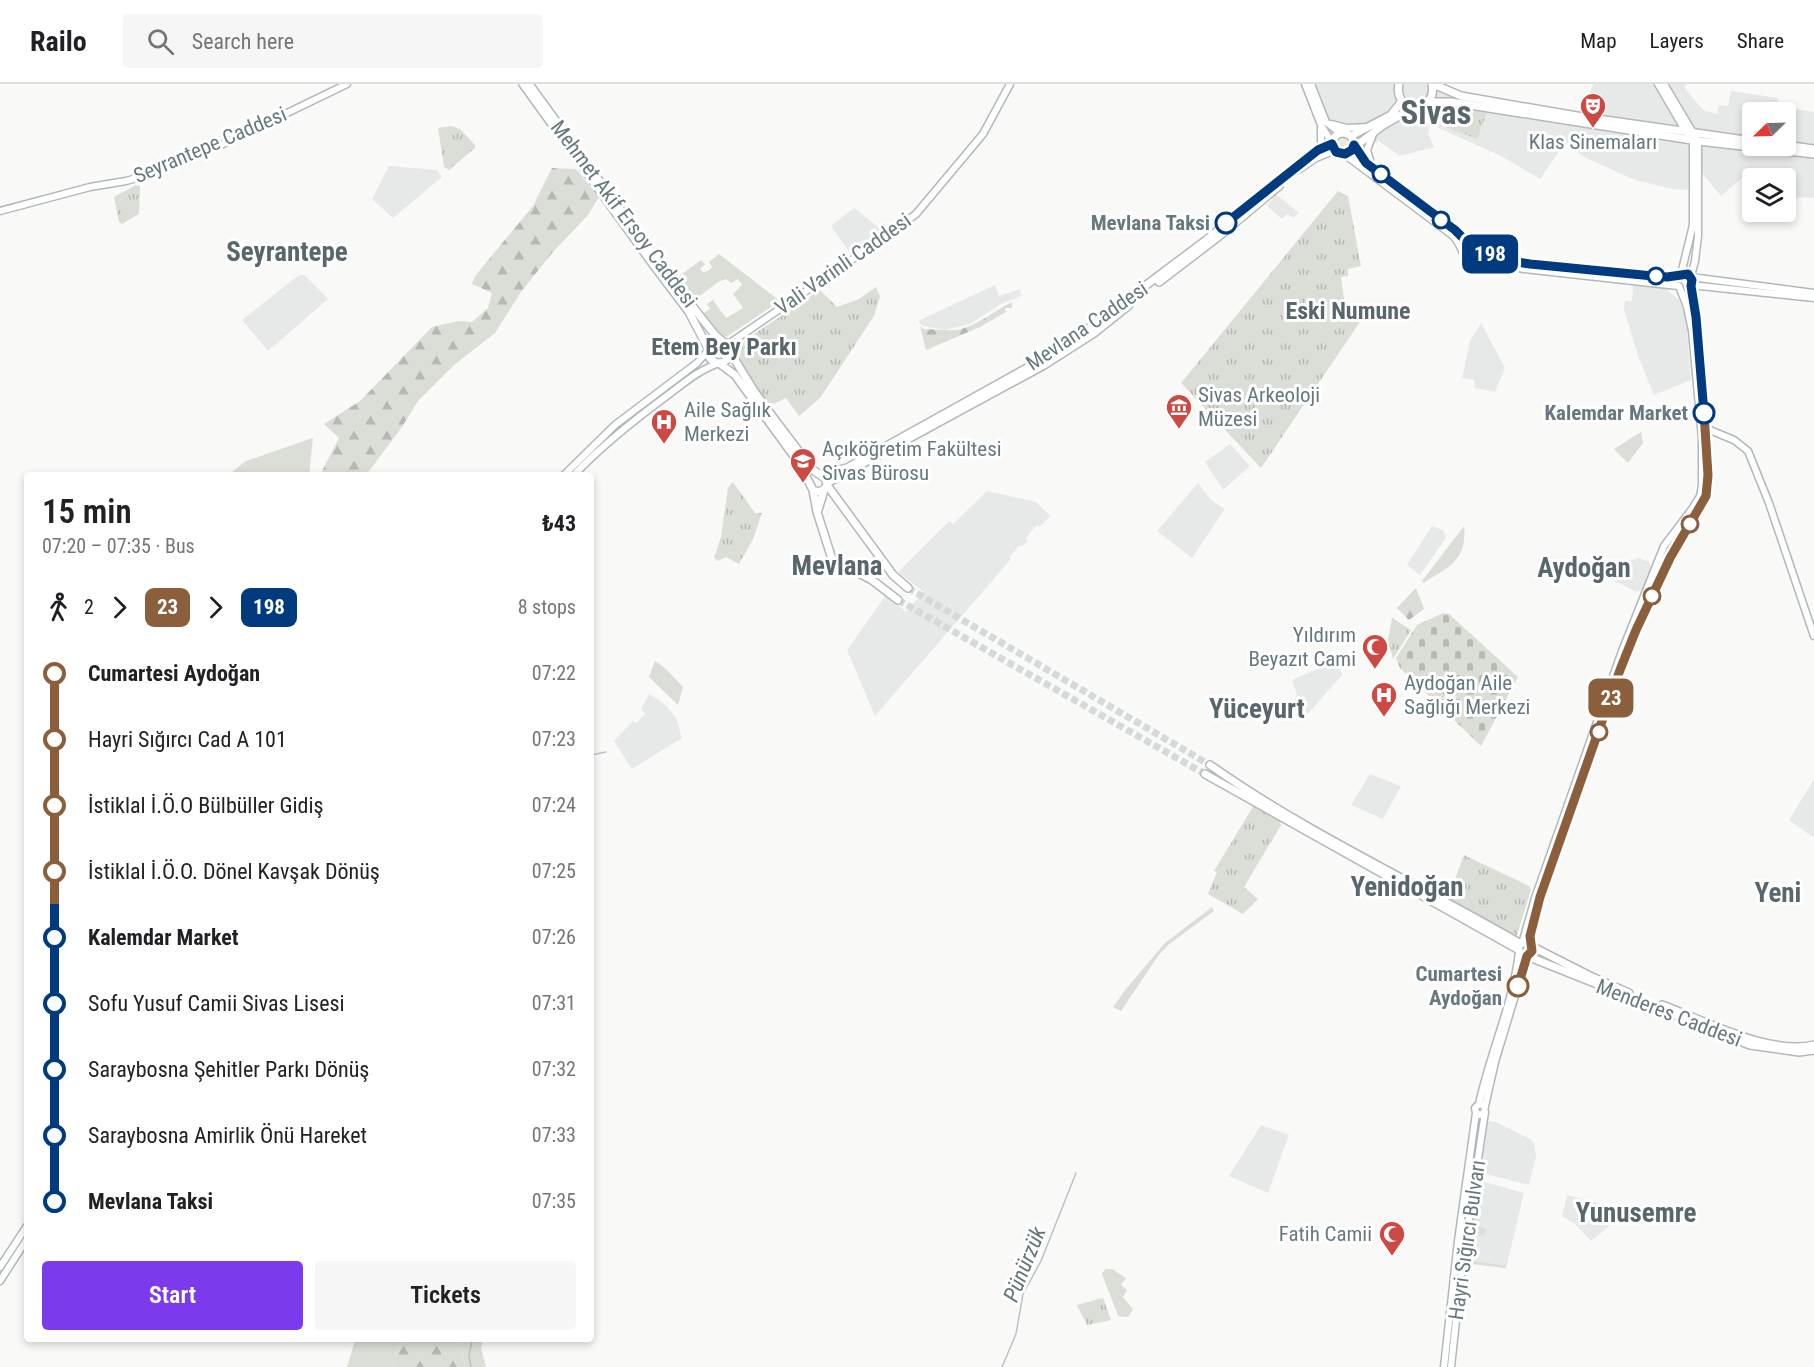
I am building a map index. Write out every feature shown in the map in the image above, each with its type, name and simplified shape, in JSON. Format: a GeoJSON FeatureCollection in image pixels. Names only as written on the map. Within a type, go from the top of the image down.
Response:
{"type":"FeatureCollection","features":[{"type":"Feature","properties":{"kind":"main road","name":"Mehmet Akif Ersoy Caddesi"},"geometry":{"type":"LineString","coordinates":[[523,84],[689,312],[708,350]]}},
{"type":"Feature","properties":{"kind":"main road","name":"Mehmet Akif Ersoy Caddesi"},"geometry":{"type":"LineString","coordinates":[[529,84],[670,278],[727,346],[753,391],[795,447],[820,475]]}},
{"type":"Feature","properties":{"kind":"main road"},"geometry":{"type":"LineString","coordinates":[[1399,84],[1398,93],[1402,101],[1414,107]]}},
{"type":"Feature","properties":{"kind":"main road"},"geometry":{"type":"LineString","coordinates":[[1428,102],[1432,95],[1432,84],[1461,96],[1692,136],[1742,140]]}},
{"type":"Feature","properties":{"kind":"main road"},"geometry":{"type":"LineString","coordinates":[[1354,145],[1351,136],[1346,133],[1340,133],[1334,137],[1333,146],[1339,154],[1351,151],[1354,145],[1391,115],[1402,101]]}},
{"type":"Feature","properties":{"kind":"main road"},"geometry":{"type":"LineString","coordinates":[[1351,136],[1372,130],[1428,102],[1451,102],[1814,154]]}},
{"type":"Feature","properties":{"kind":"main road","name":"Mevlana Caddesi"},"geometry":{"type":"LineString","coordinates":[[820,475],[847,468],[1057,351],[1154,281],[1318,150],[1333,146]]}},
{"type":"Feature","properties":{"kind":"main road","name":"Mevlana Caddesi"},"geometry":{"type":"LineString","coordinates":[[826,486],[1023,377],[1094,333],[1218,237],[1297,170],[1333,146]]}},
{"type":"Feature","properties":{"kind":"main road"},"geometry":{"type":"LineString","coordinates":[[1796,147],[1814,149]]}},
{"type":"Feature","properties":{"kind":"main road"},"geometry":{"type":"LineString","coordinates":[[719,363],[726,361],[727,346],[712,344],[708,350],[712,360],[735,375],[799,463],[812,486],[818,492],[826,486]]}},
{"type":"Feature","properties":{"kind":"main road"},"geometry":{"type":"LineString","coordinates":[[817,512],[826,486],[825,478],[820,475],[812,477],[812,486],[817,512],[832,559],[872,580],[898,600]]}},
{"type":"Feature","properties":{"kind":"main road"},"geometry":{"type":"LineString","coordinates":[[826,486],[893,575],[908,588]]}},
{"type":"Feature","properties":{"kind":"main road"},"geometry":{"type":"LineString","coordinates":[[1210,765],[1308,826],[1524,949]]}},
{"type":"Feature","properties":{"kind":"main road"},"geometry":{"type":"LineString","coordinates":[[1205,774],[1524,949]]}},
{"type":"Feature","properties":{"kind":"main road","name":"Menderes Caddesi"},"geometry":{"type":"LineString","coordinates":[[1524,949],[1740,1035],[1781,1045],[1800,1047],[1814,1045]]}},
{"type":"Feature","properties":{"kind":"main road","name":"Menderes Caddesi"},"geometry":{"type":"LineString","coordinates":[[1524,949],[1740,1041],[1780,1050],[1799,1052],[1814,1050]]}},
{"type":"Feature","properties":{"kind":"street","name":"Seyrantepe Caddesi"},"geometry":{"type":"LineString","coordinates":[[0,211],[158,172],[224,144],[346,84]]}},
{"type":"Feature","properties":{"kind":"street","name":"Vali Varinli Caddesi"},"geometry":{"type":"LineString","coordinates":[[727,346],[916,214],[983,134],[1010,84]]}},
{"type":"Feature","properties":{"kind":"street"},"geometry":{"type":"LineString","coordinates":[[1305,84],[1333,146]]}},
{"type":"Feature","properties":{"kind":"street"},"geometry":{"type":"LineString","coordinates":[[1311,84],[1324,124],[1318,150]]}},
{"type":"Feature","properties":{"kind":"street"},"geometry":{"type":"LineString","coordinates":[[1658,84],[1692,136],[1693,225],[1681,274],[1677,280],[1679,286]]}},
{"type":"Feature","properties":{"kind":"street"},"geometry":{"type":"LineString","coordinates":[[1664,84],[1692,136],[1698,236],[1691,285]]}},
{"type":"Feature","properties":{"kind":"street"},"geometry":{"type":"LineString","coordinates":[[1324,124],[1372,130],[1367,150],[1372,168]]}},
{"type":"Feature","properties":{"kind":"street"},"geometry":{"type":"LineString","coordinates":[[1324,124],[1340,133]]}},
{"type":"Feature","properties":{"kind":"street"},"geometry":{"type":"LineString","coordinates":[[1354,145],[1366,163],[1455,230],[1473,248]]}},
{"type":"Feature","properties":{"kind":"street"},"geometry":{"type":"LineString","coordinates":[[1344,154],[1452,235],[1465,255],[1469,267],[1475,269],[1482,266],[1506,265],[1524,269],[1679,286],[1685,289],[1691,285],[1814,298]]}},
{"type":"Feature","properties":{"kind":"street"},"geometry":{"type":"LineString","coordinates":[[1465,255],[1473,248],[1510,261],[1667,277],[1687,273],[1691,276],[1814,293]]}},
{"type":"Feature","properties":{"kind":"street"},"geometry":{"type":"LineString","coordinates":[[1482,266],[1486,259],[1483,252]]}},
{"type":"Feature","properties":{"kind":"street","name":"Hayri Sığırcı Bulvarı"},"geometry":{"type":"LineString","coordinates":[[1451,1367],[1462,1265],[1491,1056],[1540,897],[1620,670],[1670,558],[1706,496],[1708,475],[1705,428],[1696,317],[1691,285]]}},
{"type":"Feature","properties":{"kind":"street","name":"Hayri Sığırcı Bulvarı"},"geometry":{"type":"LineString","coordinates":[[1524,949],[1534,898],[1622,651],[1664,546],[1700,496],[1704,476],[1692,332],[1687,307],[1679,286]]}},
{"type":"Feature","properties":{"kind":"street"},"geometry":{"type":"LineString","coordinates":[[567,472],[598,439],[697,363],[708,350]]}},
{"type":"Feature","properties":{"kind":"street"},"geometry":{"type":"LineString","coordinates":[[577,472],[633,420],[688,379],[719,363]]}},
{"type":"Feature","properties":{"kind":"street"},"geometry":{"type":"LineString","coordinates":[[1705,428],[1734,440],[1748,451],[1769,503],[1814,636]]}},
{"type":"Feature","properties":{"kind":"street"},"geometry":{"type":"LineString","coordinates":[[1676,530],[1684,536]]}},
{"type":"Feature","properties":{"kind":"street"},"geometry":{"type":"LineString","coordinates":[[1661,556],[1670,558]]}},
{"type":"Feature","properties":{"kind":"street","name":"Hayri Sığırcı Bulvarı"},"geometry":{"type":"LineString","coordinates":[[1444,1367],[1475,1108],[1483,1108]]}},
{"type":"Feature","properties":{"kind":"street"},"geometry":{"type":"LineString","coordinates":[[0,1267],[24,1231]]}},
{"type":"Feature","properties":{"kind":"street"},"geometry":{"type":"LineString","coordinates":[[0,1281],[24,1244]]}},
{"type":"Feature","properties":{"kind":"shaded area"},"geometry":{"type":"Polygon","coordinates":[[[1303,84],[1439,84],[1451,92],[1577,115],[1594,84],[1687,84],[1684,87],[1703,110],[1717,114],[1719,105],[1728,106],[1731,91],[1778,98],[1778,102],[1742,102],[1742,156],[1796,156],[1796,109],[1814,112],[1814,198],[1796,199],[1796,168],[1742,168],[1742,178],[1721,196],[1701,172],[1701,191],[1673,189],[1635,180],[1584,157],[1565,143],[1540,179],[1501,156],[1430,124],[1428,134],[1434,147],[1400,156],[1379,141],[1343,157],[1334,153],[1318,125],[1303,84]]]}},
{"type":"Feature","properties":{"kind":"shaded area"},"geometry":{"type":"Polygon","coordinates":[[[389,166],[437,170],[442,177],[393,218],[372,199],[389,166]]]}},
{"type":"Feature","properties":{"kind":"shaded area"},"geometry":{"type":"Polygon","coordinates":[[[1276,194],[1299,213],[1293,218],[1287,214],[1282,219],[1267,206],[1276,194]]]}},
{"type":"Feature","properties":{"kind":"shaded area"},"geometry":{"type":"Polygon","coordinates":[[[854,208],[886,233],[852,256],[831,226],[854,208]]]}},
{"type":"Feature","properties":{"kind":"shaded area"},"geometry":{"type":"Polygon","coordinates":[[[299,275],[304,275],[328,299],[268,351],[242,320],[299,275]]]}},
{"type":"Feature","properties":{"kind":"shaded area"},"geometry":{"type":"Polygon","coordinates":[[[995,285],[999,296],[1020,289],[1021,296],[1001,304],[970,324],[945,330],[923,326],[918,321],[995,285]]]}},
{"type":"Feature","properties":{"kind":"shaded area"},"geometry":{"type":"Polygon","coordinates":[[[1633,286],[1665,288],[1679,300],[1686,318],[1691,380],[1654,395],[1638,356],[1624,309],[1625,301],[1632,301],[1633,286]]]}},
{"type":"Feature","properties":{"kind":"shaded area"},"geometry":{"type":"Polygon","coordinates":[[[1481,323],[1505,368],[1495,392],[1475,388],[1474,380],[1462,378],[1470,341],[1481,323]]]}},
{"type":"Feature","properties":{"kind":"shaded area"},"geometry":{"type":"Polygon","coordinates":[[[1230,444],[1250,466],[1223,490],[1205,462],[1230,444]]]}},
{"type":"Feature","properties":{"kind":"shaded area"},"geometry":{"type":"Polygon","coordinates":[[[1198,483],[1211,500],[1225,509],[1192,558],[1157,531],[1198,483]]]}},
{"type":"Feature","properties":{"kind":"shaded area"},"geometry":{"type":"Polygon","coordinates":[[[987,491],[1036,502],[1050,516],[1040,527],[1037,525],[1026,538],[1028,541],[1020,545],[1009,557],[1011,559],[875,716],[847,650],[886,595],[906,612],[924,592],[898,572],[949,521],[953,524],[987,491]]]}},
{"type":"Feature","properties":{"kind":"shaded area"},"geometry":{"type":"Polygon","coordinates":[[[1432,526],[1443,530],[1446,538],[1420,575],[1407,565],[1432,526]]]}},
{"type":"Feature","properties":{"kind":"shaded area"},"geometry":{"type":"Polygon","coordinates":[[[1640,558],[1649,562],[1651,567],[1643,589],[1637,592],[1606,577],[1607,568],[1640,558]]]}},
{"type":"Feature","properties":{"kind":"shaded area"},"geometry":{"type":"Polygon","coordinates":[[[1333,662],[1343,674],[1305,717],[1291,705],[1297,695],[1292,680],[1333,662]]]}},
{"type":"Feature","properties":{"kind":"shaded area"},"geometry":{"type":"Polygon","coordinates":[[[649,694],[666,705],[676,718],[682,738],[632,769],[614,741],[633,721],[636,723],[645,714],[641,709],[649,694]]]}},
{"type":"Feature","properties":{"kind":"shaded area"},"geometry":{"type":"Polygon","coordinates":[[[1370,774],[1401,786],[1383,819],[1351,805],[1370,774]]]}},
{"type":"Feature","properties":{"kind":"shaded area"},"geometry":{"type":"Polygon","coordinates":[[[1814,779],[1814,838],[1789,820],[1814,779]]]}},
{"type":"Feature","properties":{"kind":"shaded area"},"geometry":{"type":"Polygon","coordinates":[[[1488,1121],[1496,1122],[1534,1143],[1536,1157],[1529,1185],[1479,1172],[1488,1121]]]}},
{"type":"Feature","properties":{"kind":"shaded area"},"geometry":{"type":"Polygon","coordinates":[[[1261,1125],[1289,1135],[1268,1193],[1229,1176],[1261,1125]]]}},
{"type":"Feature","properties":{"kind":"shaded area"},"geometry":{"type":"Polygon","coordinates":[[[1474,1179],[1524,1193],[1506,1268],[1463,1263],[1474,1179]]]}},
{"type":"Feature","properties":{"kind":"shaded area"},"geometry":{"type":"Polygon","coordinates":[[[1567,1195],[1625,1210],[1591,1241],[1575,1224],[1562,1216],[1567,1195]]]}},
{"type":"Feature","properties":{"kind":"green space"},"geometry":{"type":"Polygon","coordinates":[[[1444,106],[1487,112],[1477,139],[1446,127],[1442,110],[1444,106]]]}},
{"type":"Feature","properties":{"kind":"green space"},"geometry":{"type":"Polygon","coordinates":[[[451,126],[460,129],[475,145],[475,148],[449,170],[444,167],[438,128],[451,126]]]}},
{"type":"Feature","properties":{"kind":"green space"},"geometry":{"type":"Polygon","coordinates":[[[552,168],[576,169],[599,197],[588,215],[552,253],[521,292],[495,333],[454,365],[418,401],[402,427],[368,472],[322,472],[339,438],[324,424],[360,401],[432,327],[458,321],[472,322],[488,308],[492,293],[472,284],[475,276],[533,206],[552,168]]]}},
{"type":"Feature","properties":{"kind":"green space"},"geometry":{"type":"Polygon","coordinates":[[[136,185],[140,186],[139,214],[122,224],[119,222],[114,197],[136,185]]]}},
{"type":"Feature","properties":{"kind":"green space"},"geometry":{"type":"Polygon","coordinates":[[[1338,191],[1348,196],[1361,266],[1348,269],[1348,276],[1341,277],[1346,313],[1361,309],[1366,313],[1261,468],[1181,383],[1338,191]]]}},
{"type":"Feature","properties":{"kind":"green space"},"geometry":{"type":"Polygon","coordinates":[[[719,254],[780,301],[726,337],[717,333],[703,313],[710,309],[707,304],[713,300],[726,318],[743,308],[733,294],[742,285],[738,279],[731,283],[726,279],[718,282],[697,298],[700,302],[696,304],[678,277],[701,260],[705,264],[700,269],[703,272],[708,271],[712,267],[709,262],[719,254]]]}},
{"type":"Feature","properties":{"kind":"green space","name":"Etem Bey Parkı"},"geometry":{"type":"Polygon","coordinates":[[[876,287],[880,296],[874,316],[820,398],[799,416],[786,398],[771,405],[735,360],[736,346],[820,290],[837,307],[859,299],[876,287]]]}},
{"type":"Feature","properties":{"kind":"green space"},"geometry":{"type":"Polygon","coordinates":[[[1012,302],[1012,308],[1005,308],[1006,312],[980,327],[926,350],[920,326],[923,329],[957,330],[978,322],[1012,302]]]}},
{"type":"Feature","properties":{"kind":"green space"},"geometry":{"type":"Polygon","coordinates":[[[1641,432],[1643,443],[1628,463],[1614,449],[1641,432]]]}},
{"type":"Feature","properties":{"kind":"green space"},"geometry":{"type":"Polygon","coordinates":[[[313,438],[309,472],[232,472],[246,461],[313,438]]]}},
{"type":"Feature","properties":{"kind":"green space"},"geometry":{"type":"Polygon","coordinates":[[[733,482],[755,513],[762,513],[753,539],[739,564],[726,557],[718,561],[714,558],[721,537],[728,488],[733,482]]]}},
{"type":"Feature","properties":{"kind":"green space"},"geometry":{"type":"Polygon","coordinates":[[[1464,526],[1463,547],[1455,561],[1423,583],[1422,581],[1464,526]]]}},
{"type":"Feature","properties":{"kind":"green space"},"geometry":{"type":"Polygon","coordinates":[[[1416,588],[1424,609],[1409,620],[1397,608],[1416,588]]]}},
{"type":"Feature","properties":{"kind":"green space"},"geometry":{"type":"Polygon","coordinates":[[[1443,613],[1449,614],[1518,677],[1481,746],[1400,668],[1396,658],[1417,625],[1443,613]]]}},
{"type":"Feature","properties":{"kind":"green space"},"geometry":{"type":"Polygon","coordinates":[[[1392,618],[1411,630],[1393,659],[1388,640],[1392,618]]]}},
{"type":"Feature","properties":{"kind":"green space"},"geometry":{"type":"Polygon","coordinates":[[[655,661],[683,687],[678,705],[649,677],[655,661]]]}},
{"type":"Feature","properties":{"kind":"green space"},"geometry":{"type":"Polygon","coordinates":[[[1254,805],[1280,821],[1281,825],[1244,887],[1258,899],[1243,914],[1208,894],[1217,872],[1214,871],[1254,805]]]}},
{"type":"Feature","properties":{"kind":"green space"},"geometry":{"type":"Polygon","coordinates":[[[1464,855],[1529,886],[1531,890],[1516,938],[1444,899],[1464,855]]]}},
{"type":"Feature","properties":{"kind":"green space"},"geometry":{"type":"Polygon","coordinates":[[[1212,907],[1214,911],[1168,945],[1158,956],[1121,1011],[1113,1007],[1165,943],[1212,907]]]}},
{"type":"Feature","properties":{"kind":"green space"},"geometry":{"type":"Polygon","coordinates":[[[1471,1204],[1482,1206],[1478,1226],[1486,1229],[1484,1235],[1477,1234],[1473,1261],[1506,1266],[1506,1268],[1464,1263],[1471,1204]]]}},
{"type":"Feature","properties":{"kind":"green space"},"geometry":{"type":"Polygon","coordinates":[[[1106,1269],[1112,1269],[1126,1278],[1121,1285],[1127,1290],[1123,1297],[1133,1309],[1128,1317],[1118,1316],[1103,1277],[1102,1273],[1106,1269]]]}},
{"type":"Feature","properties":{"kind":"green space"},"geometry":{"type":"Polygon","coordinates":[[[1103,1298],[1111,1320],[1087,1325],[1077,1305],[1103,1298]]]}},
{"type":"Feature","properties":{"kind":"green space"},"geometry":{"type":"Polygon","coordinates":[[[354,1342],[401,1342],[393,1367],[347,1367],[354,1342]]]}},
{"type":"Feature","properties":{"kind":"green space"},"geometry":{"type":"Polygon","coordinates":[[[401,1342],[460,1342],[465,1367],[393,1367],[401,1342]]]}},
{"type":"Feature","properties":{"kind":"green space"},"geometry":{"type":"Polygon","coordinates":[[[460,1342],[482,1342],[481,1348],[486,1367],[465,1367],[460,1342]]]}},
{"type":"Feature","properties":{"kind":"waterway"},"geometry":{"type":"LineString","coordinates":[[594,754],[606,752]]}},
{"type":"Feature","properties":{"kind":"waterway","name":"Pünürzük"},"geometry":{"type":"LineString","coordinates":[[1002,1367],[1016,1334],[1023,1294],[1041,1261],[1076,1173]]}},
{"type":"Feature","properties":{"kind":"waterway"},"geometry":{"type":"LineString","coordinates":[[471,1367],[469,1356],[472,1342]]}},
{"type":"Feature","properties":{"kind":"tunnel"},"geometry":{"type":"LineString","coordinates":[[908,588],[1210,765]]}},
{"type":"Feature","properties":{"kind":"tunnel"},"geometry":{"type":"LineString","coordinates":[[898,600],[1205,774]]}},
{"type":"Feature","properties":{"kind":"bus line","name":"198"},"geometry":{"type":"LineString","coordinates":[[1226,223],[1318,150],[1332,144],[1336,152],[1345,154],[1352,150],[1354,145],[1366,163],[1455,230],[1473,248],[1483,252],[1510,261],[1530,264],[1667,277],[1688,274],[1692,280],[1704,413]]}},
{"type":"Feature","properties":{"kind":"bus line","name":"23"},"geometry":{"type":"LineString","coordinates":[[1518,986],[1527,956],[1532,951],[1529,944],[1530,936],[1540,897],[1620,670],[1670,558],[1706,496],[1708,475],[1704,413]]}},
{"type":"Feature","properties":{"kind":"place","name":"Klas Sinemaları"},"geometry":{"type":"Point","coordinates":[1593,129]}},
{"type":"Feature","properties":{"kind":"place","name":"Mevlana Taksi"},"geometry":{"type":"Point","coordinates":[1226,223]}},
{"type":"Feature","properties":{"kind":"place","name":"Kalemdar Market"},"geometry":{"type":"Point","coordinates":[1704,413]}},
{"type":"Feature","properties":{"kind":"place","name":"Sivas Arkeoloji Müzesi"},"geometry":{"type":"Point","coordinates":[1179,430]}},
{"type":"Feature","properties":{"kind":"place","name":"Aile Sağlık Merkezi"},"geometry":{"type":"Point","coordinates":[664,445]}},
{"type":"Feature","properties":{"kind":"place","name":"Açıköğretim Fakültesi Sivas Bürosu"},"geometry":{"type":"Point","coordinates":[803,484]}},
{"type":"Feature","properties":{"kind":"place","name":"Yıldırım Beyazıt Cami"},"geometry":{"type":"Point","coordinates":[1375,670]}},
{"type":"Feature","properties":{"kind":"place","name":"Aydoğan Aile Sağlığı Merkezi"},"geometry":{"type":"Point","coordinates":[1384,718]}},
{"type":"Feature","properties":{"kind":"place","name":"Cumartesi Aydoğan"},"geometry":{"type":"Point","coordinates":[1518,986]}},
{"type":"Feature","properties":{"kind":"place","name":"Fatih Camii"},"geometry":{"type":"Point","coordinates":[1392,1257]}},
{"type":"Feature","properties":{"kind":"district","name":"Sivas"},"geometry":{"type":"Point","coordinates":[1436,112]}},
{"type":"Feature","properties":{"kind":"district","name":"Seyrantepe"},"geometry":{"type":"Point","coordinates":[287,252]}},
{"type":"Feature","properties":{"kind":"district","name":"Eski Numune"},"geometry":{"type":"Point","coordinates":[1348,311]}},
{"type":"Feature","properties":{"kind":"district","name":"Etem Bey Parkı"},"geometry":{"type":"Point","coordinates":[724,347]}},
{"type":"Feature","properties":{"kind":"district","name":"Mevlana"},"geometry":{"type":"Point","coordinates":[837,566]}},
{"type":"Feature","properties":{"kind":"district","name":"Aydoğan"},"geometry":{"type":"Point","coordinates":[1584,568]}},
{"type":"Feature","properties":{"kind":"district","name":"Yüceyurt"},"geometry":{"type":"Point","coordinates":[1257,709]}},
{"type":"Feature","properties":{"kind":"district","name":"Yenidoğan"},"geometry":{"type":"Point","coordinates":[1407,887]}},
{"type":"Feature","properties":{"kind":"district","name":"Yeni"},"geometry":{"type":"Point","coordinates":[1778,893]}},
{"type":"Feature","properties":{"kind":"district","name":"Yunusemre"},"geometry":{"type":"Point","coordinates":[1636,1213]}}]}
